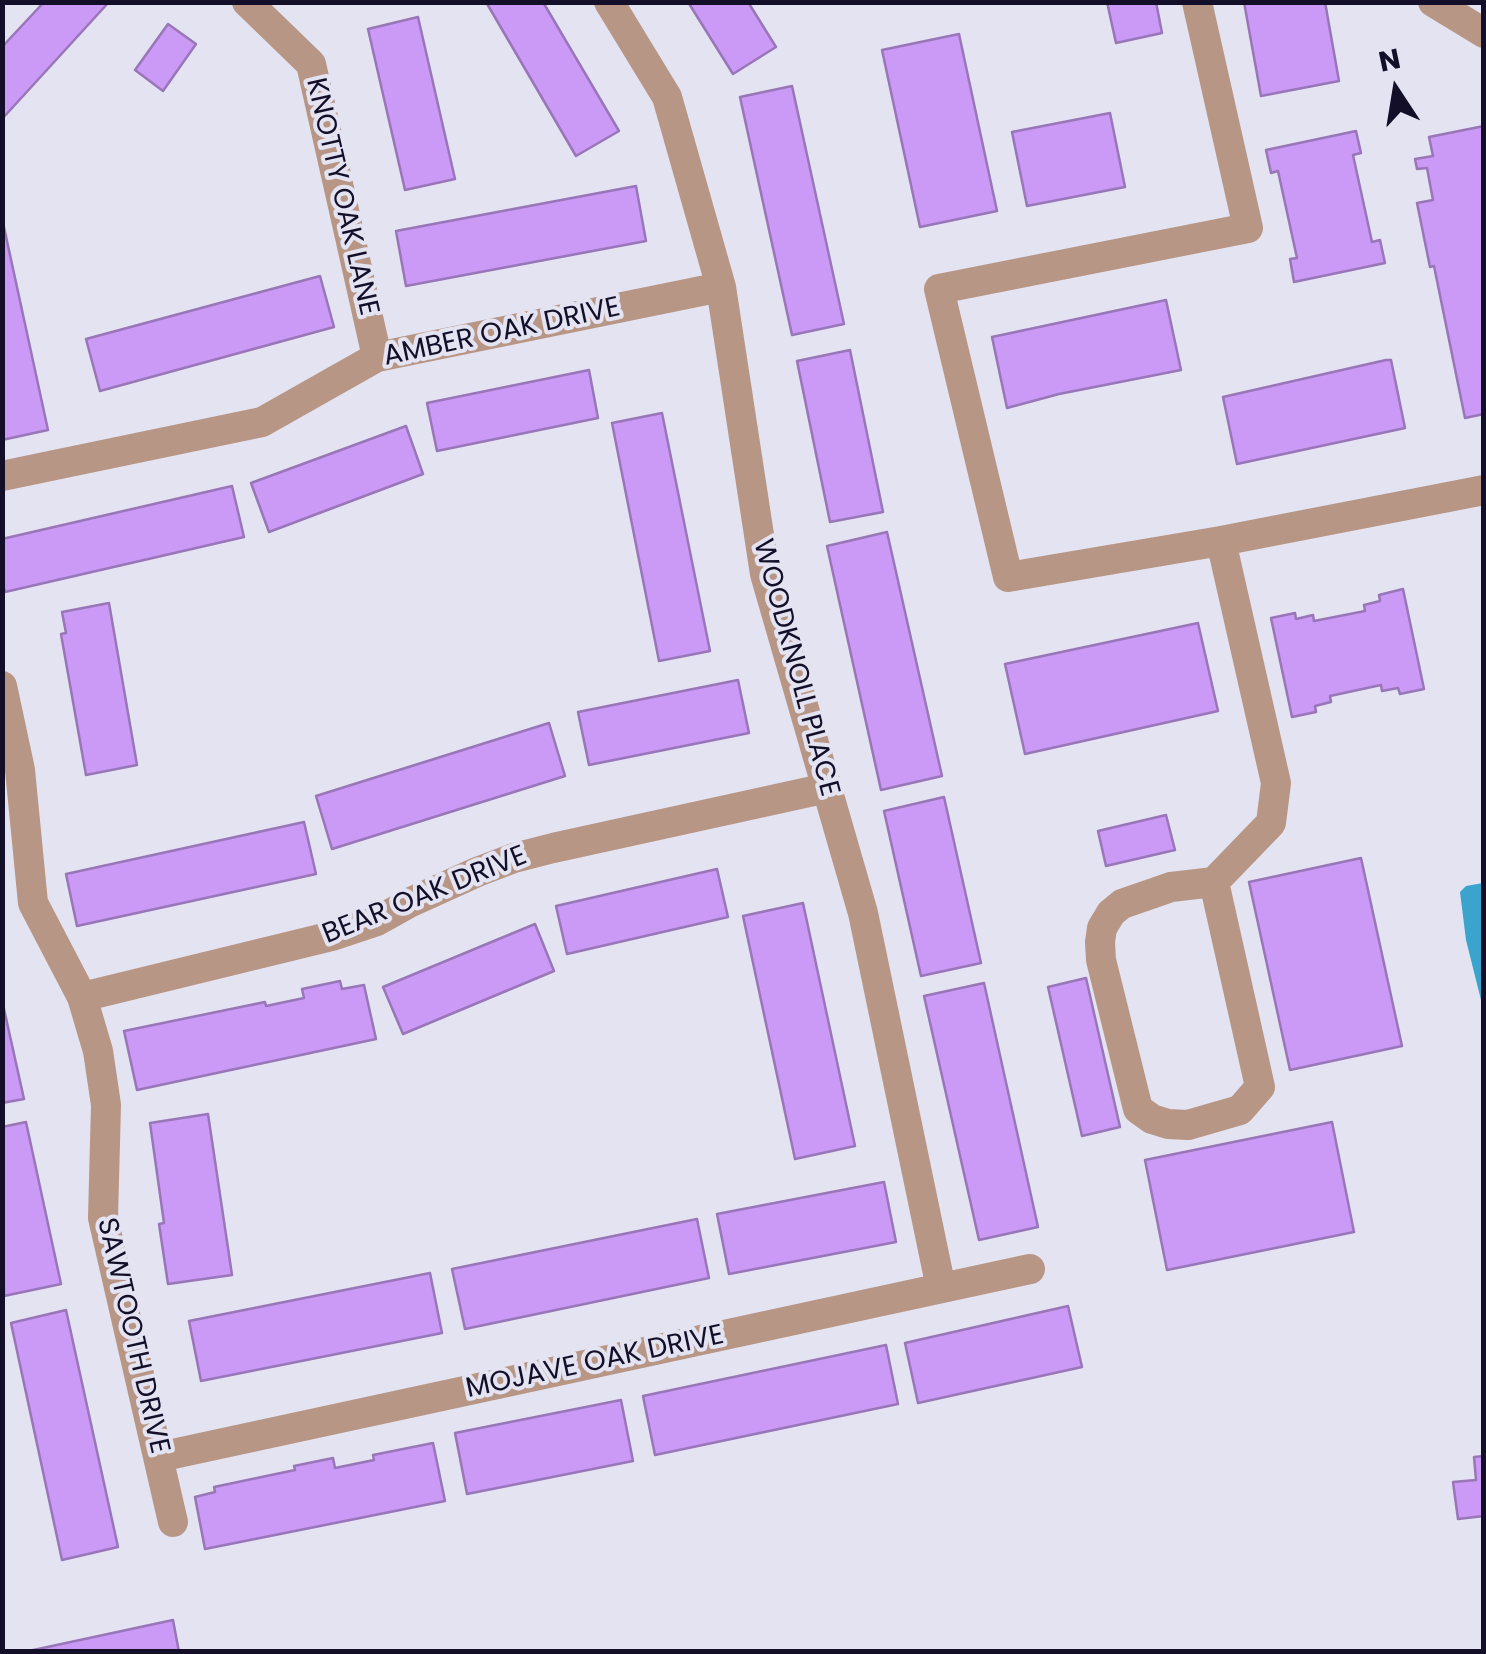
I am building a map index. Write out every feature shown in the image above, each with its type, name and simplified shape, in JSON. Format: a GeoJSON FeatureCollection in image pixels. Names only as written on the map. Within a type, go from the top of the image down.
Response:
{"type":"FeatureCollection","features":[{"type":"Feature","properties":{"kind":"street","name":"KNOTTY OAK LANE"},"geometry":{"type":"LineString","coordinates":[[248,2],[311,64],[377,357]]}},
{"type":"Feature","properties":{"kind":"street","name":"WOODKNOLL PLACE"},"geometry":{"type":"LineString","coordinates":[[609,2],[667,97],[721,287],[765,574],[864,913],[941,1288]]}},
{"type":"Feature","properties":{"kind":"street"},"geometry":{"type":"LineString","coordinates":[[1198,2],[1248,228],[939,290],[1008,578],[1484,490]]}},
{"type":"Feature","properties":{"kind":"street"},"geometry":{"type":"LineString","coordinates":[[1434,2],[1484,33]]}},
{"type":"Feature","properties":{"kind":"street","name":"AMBER OAK DRIVE"},"geometry":{"type":"LineString","coordinates":[[2,476],[262,422],[377,357],[721,287]]}},
{"type":"Feature","properties":{"kind":"street"},"geometry":{"type":"LineString","coordinates":[[1214,882],[1260,1087],[1240,1110],[1188,1125],[1168,1124],[1138,1109],[1100,942],[1102,928],[1122,904],[1172,887],[1214,882],[1271,823],[1276,783],[1221,541]]}},
{"type":"Feature","properties":{"kind":"street","name":"SAWTOOTH DRIVE"},"geometry":{"type":"LineString","coordinates":[[2,686],[20,770],[33,903],[82,996],[98,1052],[106,1105],[102,1218],[173,1522]]}},
{"type":"Feature","properties":{"kind":"street","name":"BEAR OAK DRIVE"},"geometry":{"type":"LineString","coordinates":[[82,996],[332,936],[377,921],[411,902],[514,858],[827,788]]}},
{"type":"Feature","properties":{"kind":"street","name":"MOJAVE OAK DRIVE"},"geometry":{"type":"LineString","coordinates":[[159,1457],[1030,1270]]}},
{"type":"Feature","properties":{"kind":"water"},"geometry":{"type":"Polygon","coordinates":[[[1484,883],[1483,1008],[1466,940],[1460,892],[1466,886],[1484,883]]]}},
{"type":"Feature","properties":{"kind":"building"},"geometry":{"type":"Polygon","coordinates":[[[44,2],[109,2],[2,119],[2,47],[44,2]]]}},
{"type":"Feature","properties":{"kind":"building"},"geometry":{"type":"Polygon","coordinates":[[[486,2],[543,2],[619,131],[576,156],[486,2]]]}},
{"type":"Feature","properties":{"kind":"building"},"geometry":{"type":"Polygon","coordinates":[[[688,2],[748,2],[776,47],[733,74],[688,2]]]}},
{"type":"Feature","properties":{"kind":"building"},"geometry":{"type":"Polygon","coordinates":[[[1107,2],[1156,2],[1162,33],[1116,43],[1107,2]]]}},
{"type":"Feature","properties":{"kind":"building"},"geometry":{"type":"Polygon","coordinates":[[[1244,2],[1325,2],[1339,81],[1261,96],[1244,2]]]}},
{"type":"Feature","properties":{"kind":"building"},"geometry":{"type":"Polygon","coordinates":[[[418,17],[455,179],[405,190],[368,29],[418,17]]]}},
{"type":"Feature","properties":{"kind":"building"},"geometry":{"type":"Polygon","coordinates":[[[168,24],[196,44],[163,91],[135,70],[168,24]]]}},
{"type":"Feature","properties":{"kind":"building"},"geometry":{"type":"Polygon","coordinates":[[[959,34],[997,211],[920,227],[882,50],[959,34]]]}},
{"type":"Feature","properties":{"kind":"building"},"geometry":{"type":"Polygon","coordinates":[[[792,86],[844,324],[792,335],[740,97],[792,86]]]}},
{"type":"Feature","properties":{"kind":"building"},"geometry":{"type":"Polygon","coordinates":[[[1110,113],[1125,187],[1027,206],[1012,132],[1110,113]]]}},
{"type":"Feature","properties":{"kind":"building"},"geometry":{"type":"Polygon","coordinates":[[[1484,126],[1484,414],[1465,418],[1417,203],[1433,200],[1427,168],[1417,169],[1415,159],[1433,156],[1429,137],[1484,126]]]}},
{"type":"Feature","properties":{"kind":"building"},"geometry":{"type":"Polygon","coordinates":[[[1356,131],[1361,153],[1353,155],[1372,242],[1380,240],[1385,263],[1294,282],[1290,259],[1297,258],[1278,171],[1271,173],[1266,150],[1356,131]]]}},
{"type":"Feature","properties":{"kind":"building"},"geometry":{"type":"Polygon","coordinates":[[[636,186],[646,241],[406,286],[396,231],[636,186]]]}},
{"type":"Feature","properties":{"kind":"building"},"geometry":{"type":"Polygon","coordinates":[[[2,218],[48,430],[2,440],[2,218]]]}},
{"type":"Feature","properties":{"kind":"building"},"geometry":{"type":"Polygon","coordinates":[[[320,276],[334,327],[100,391],[86,339],[320,276]]]}},
{"type":"Feature","properties":{"kind":"building"},"geometry":{"type":"Polygon","coordinates":[[[1166,300],[1181,370],[1007,408],[992,337],[1166,300]]]}},
{"type":"Feature","properties":{"kind":"building"},"geometry":{"type":"Polygon","coordinates":[[[850,350],[883,512],[830,522],[797,361],[850,350]]]}},
{"type":"Feature","properties":{"kind":"building"},"geometry":{"type":"Polygon","coordinates":[[[1391,360],[1405,428],[1237,464],[1223,397],[1391,360]]]}},
{"type":"Feature","properties":{"kind":"building"},"geometry":{"type":"Polygon","coordinates":[[[589,370],[598,418],[437,451],[427,403],[589,370]]]}},
{"type":"Feature","properties":{"kind":"building"},"geometry":{"type":"Polygon","coordinates":[[[662,413],[710,651],[659,661],[612,423],[662,413]]]}},
{"type":"Feature","properties":{"kind":"building"},"geometry":{"type":"Polygon","coordinates":[[[406,426],[423,474],[269,532],[251,483],[406,426]]]}},
{"type":"Feature","properties":{"kind":"building"},"geometry":{"type":"Polygon","coordinates":[[[232,486],[244,537],[5,592],[2,539],[232,486]]]}},
{"type":"Feature","properties":{"kind":"building"},"geometry":{"type":"Polygon","coordinates":[[[887,532],[942,776],[881,790],[827,546],[887,532]]]}},
{"type":"Feature","properties":{"kind":"building"},"geometry":{"type":"Polygon","coordinates":[[[1403,589],[1424,689],[1400,694],[1398,688],[1382,691],[1381,685],[1330,696],[1331,702],[1315,706],[1316,712],[1292,717],[1271,618],[1295,613],[1296,619],[1313,615],[1314,621],[1365,611],[1364,605],[1380,601],[1379,595],[1403,589]]]}},
{"type":"Feature","properties":{"kind":"building"},"geometry":{"type":"Polygon","coordinates":[[[109,603],[137,765],[86,775],[61,634],[66,633],[62,612],[109,603]]]}},
{"type":"Feature","properties":{"kind":"building"},"geometry":{"type":"Polygon","coordinates":[[[1198,623],[1218,711],[1025,754],[1005,664],[1198,623]]]}},
{"type":"Feature","properties":{"kind":"building"},"geometry":{"type":"Polygon","coordinates":[[[738,680],[749,733],[589,765],[578,712],[738,680]]]}},
{"type":"Feature","properties":{"kind":"building"},"geometry":{"type":"Polygon","coordinates":[[[549,723],[565,776],[332,849],[316,796],[549,723]]]}},
{"type":"Feature","properties":{"kind":"building"},"geometry":{"type":"Polygon","coordinates":[[[944,797],[981,963],[921,976],[884,811],[944,797]]]}},
{"type":"Feature","properties":{"kind":"building"},"geometry":{"type":"Polygon","coordinates":[[[1166,815],[1175,850],[1106,866],[1098,831],[1166,815]]]}},
{"type":"Feature","properties":{"kind":"building"},"geometry":{"type":"Polygon","coordinates":[[[304,822],[316,874],[77,926],[66,874],[304,822]]]}},
{"type":"Feature","properties":{"kind":"building"},"geometry":{"type":"Polygon","coordinates":[[[1361,858],[1402,1046],[1290,1070],[1249,882],[1361,858]]]}},
{"type":"Feature","properties":{"kind":"building"},"geometry":{"type":"Polygon","coordinates":[[[717,869],[728,917],[567,954],[556,906],[717,869]]]}},
{"type":"Feature","properties":{"kind":"building"},"geometry":{"type":"Polygon","coordinates":[[[803,903],[855,1146],[795,1159],[743,916],[803,903]]]}},
{"type":"Feature","properties":{"kind":"building"},"geometry":{"type":"Polygon","coordinates":[[[535,924],[554,971],[403,1034],[383,987],[535,924]]]}},
{"type":"Feature","properties":{"kind":"building"},"geometry":{"type":"Polygon","coordinates":[[[1086,978],[1120,1127],[1082,1136],[1048,987],[1086,978]]]}},
{"type":"Feature","properties":{"kind":"building"},"geometry":{"type":"Polygon","coordinates":[[[340,981],[342,989],[364,985],[376,1039],[137,1090],[124,1031],[265,1002],[266,1006],[304,998],[302,989],[340,981]]]}},
{"type":"Feature","properties":{"kind":"building"},"geometry":{"type":"Polygon","coordinates":[[[984,983],[1038,1227],[979,1240],[924,996],[984,983]]]}},
{"type":"Feature","properties":{"kind":"building"},"geometry":{"type":"Polygon","coordinates":[[[2,1000],[24,1099],[2,1103],[2,1000]]]}},
{"type":"Feature","properties":{"kind":"building"},"geometry":{"type":"Polygon","coordinates":[[[208,1114],[232,1275],[168,1284],[150,1123],[208,1114]]]}},
{"type":"Feature","properties":{"kind":"building"},"geometry":{"type":"Polygon","coordinates":[[[26,1122],[61,1284],[4,1296],[2,1127],[26,1122]]]}},
{"type":"Feature","properties":{"kind":"building"},"geometry":{"type":"Polygon","coordinates":[[[1332,1122],[1354,1232],[1167,1270],[1145,1160],[1332,1122]]]}},
{"type":"Feature","properties":{"kind":"building"},"geometry":{"type":"Polygon","coordinates":[[[884,1182],[896,1242],[729,1274],[717,1214],[884,1182]]]}},
{"type":"Feature","properties":{"kind":"building"},"geometry":{"type":"Polygon","coordinates":[[[697,1219],[709,1278],[465,1329],[452,1269],[697,1219]]]}},
{"type":"Feature","properties":{"kind":"building"},"geometry":{"type":"Polygon","coordinates":[[[430,1273],[442,1333],[201,1381],[189,1321],[430,1273]]]}},
{"type":"Feature","properties":{"kind":"building"},"geometry":{"type":"Polygon","coordinates":[[[1068,1306],[1082,1367],[918,1403],[905,1343],[1068,1306]]]}},
{"type":"Feature","properties":{"kind":"building"},"geometry":{"type":"Polygon","coordinates":[[[66,1310],[118,1547],[62,1560],[11,1323],[66,1310]]]}},
{"type":"Feature","properties":{"kind":"building"},"geometry":{"type":"Polygon","coordinates":[[[886,1345],[898,1404],[655,1455],[643,1396],[886,1345]]]}},
{"type":"Feature","properties":{"kind":"building"},"geometry":{"type":"Polygon","coordinates":[[[621,1400],[633,1461],[467,1494],[455,1433],[621,1400]]]}},
{"type":"Feature","properties":{"kind":"building"},"geometry":{"type":"Polygon","coordinates":[[[433,1443],[445,1501],[205,1549],[195,1497],[215,1492],[214,1487],[333,1458],[335,1468],[374,1460],[373,1455],[433,1443]]]}},
{"type":"Feature","properties":{"kind":"building"},"geometry":{"type":"Polygon","coordinates":[[[1484,1456],[1484,1516],[1458,1519],[1453,1482],[1476,1480],[1474,1457],[1484,1456]]]}},
{"type":"Feature","properties":{"kind":"building"},"geometry":{"type":"Polygon","coordinates":[[[173,1620],[179,1652],[24,1652],[173,1620]]]}}]}
